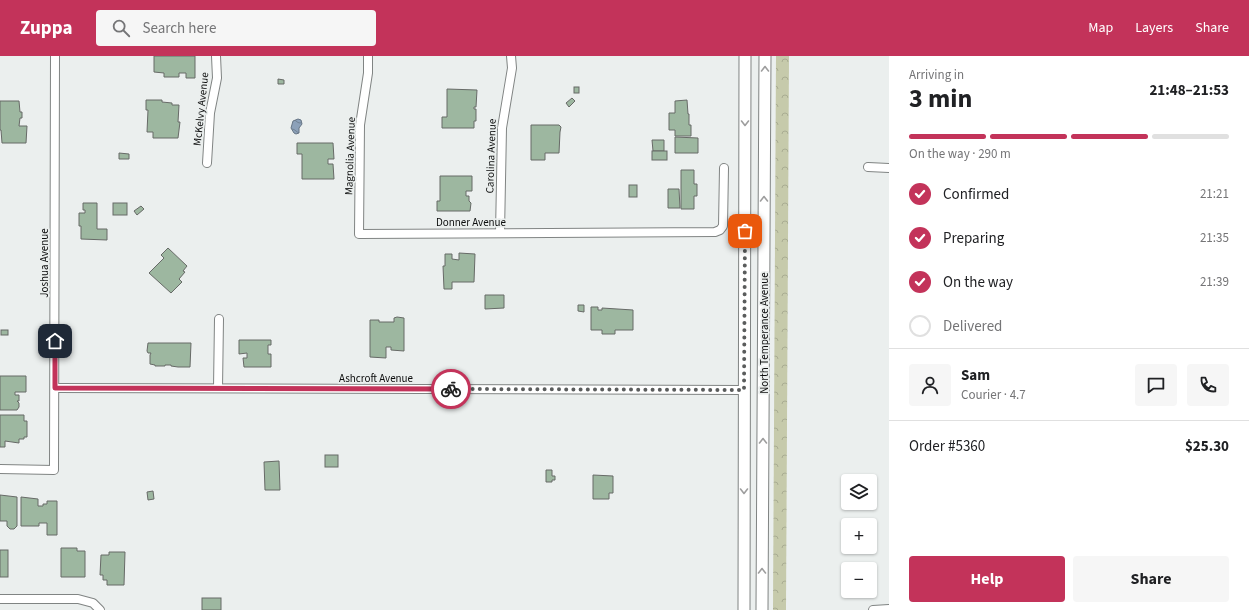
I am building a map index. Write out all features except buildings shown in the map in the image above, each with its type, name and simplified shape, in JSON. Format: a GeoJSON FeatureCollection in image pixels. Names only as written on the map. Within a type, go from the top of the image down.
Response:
{"type":"FeatureCollection","features":[{"type":"Feature","properties":{"kind":"main road","name":"North Temperance Avenue"},"geometry":{"type":"LineString","coordinates":[[744,610],[745,56]]}},
{"type":"Feature","properties":{"kind":"main road","name":"North Temperance Avenue"},"geometry":{"type":"LineString","coordinates":[[762,610],[765,56]]}},
{"type":"Feature","properties":{"kind":"street","name":"Joshua Avenue"},"geometry":{"type":"LineString","coordinates":[[0,469],[54,470],[55,56]]}},
{"type":"Feature","properties":{"kind":"street","name":"McKelvy Avenue"},"geometry":{"type":"LineString","coordinates":[[208,163],[210,113],[217,78],[216,56]]}},
{"type":"Feature","properties":{"kind":"street","name":"Magnolia Avenue"},"geometry":{"type":"LineString","coordinates":[[359,234],[360,125],[368,73],[368,56]]}},
{"type":"Feature","properties":{"kind":"street","name":"Carolina Avenue"},"geometry":{"type":"LineString","coordinates":[[500,232],[502,128],[512,68],[511,56]]}},
{"type":"Feature","properties":{"kind":"street","name":"Donner Avenue"},"geometry":{"type":"LineString","coordinates":[[359,234],[500,232],[583,234],[715,232],[720,230],[723,226],[724,220],[724,168]]}},
{"type":"Feature","properties":{"kind":"street"},"geometry":{"type":"LineString","coordinates":[[868,168],[889,168]]}},
{"type":"Feature","properties":{"kind":"street"},"geometry":{"type":"LineString","coordinates":[[218,388],[219,319]]}},
{"type":"Feature","properties":{"kind":"street","name":"Ashcroft Avenue"},"geometry":{"type":"LineString","coordinates":[[55,388],[744,390]]}},
{"type":"Feature","properties":{"kind":"street"},"geometry":{"type":"LineString","coordinates":[[0,599],[78,599],[93,603],[100,610]]}},
{"type":"Feature","properties":{"kind":"street"},"geometry":{"type":"LineString","coordinates":[[873,610],[889,609]]}},
{"type":"Feature","properties":{"kind":"green space"},"geometry":{"type":"Polygon","coordinates":[[[776,56],[789,56],[786,610],[773,610],[776,56]]]}},
{"type":"Feature","properties":{"kind":"water"},"geometry":{"type":"Polygon","coordinates":[[[298,119],[301,120],[302,124],[299,128],[299,133],[296,134],[291,128],[293,121],[298,119]]]}},
{"type":"Feature","properties":{"kind":"way so far"},"geometry":{"type":"LineString","coordinates":[[451,389],[647,391],[744,390],[745,231]]}},
{"type":"Feature","properties":{"kind":"route"},"geometry":{"type":"LineString","coordinates":[[55,341],[55,388],[451,389]]}}]}
